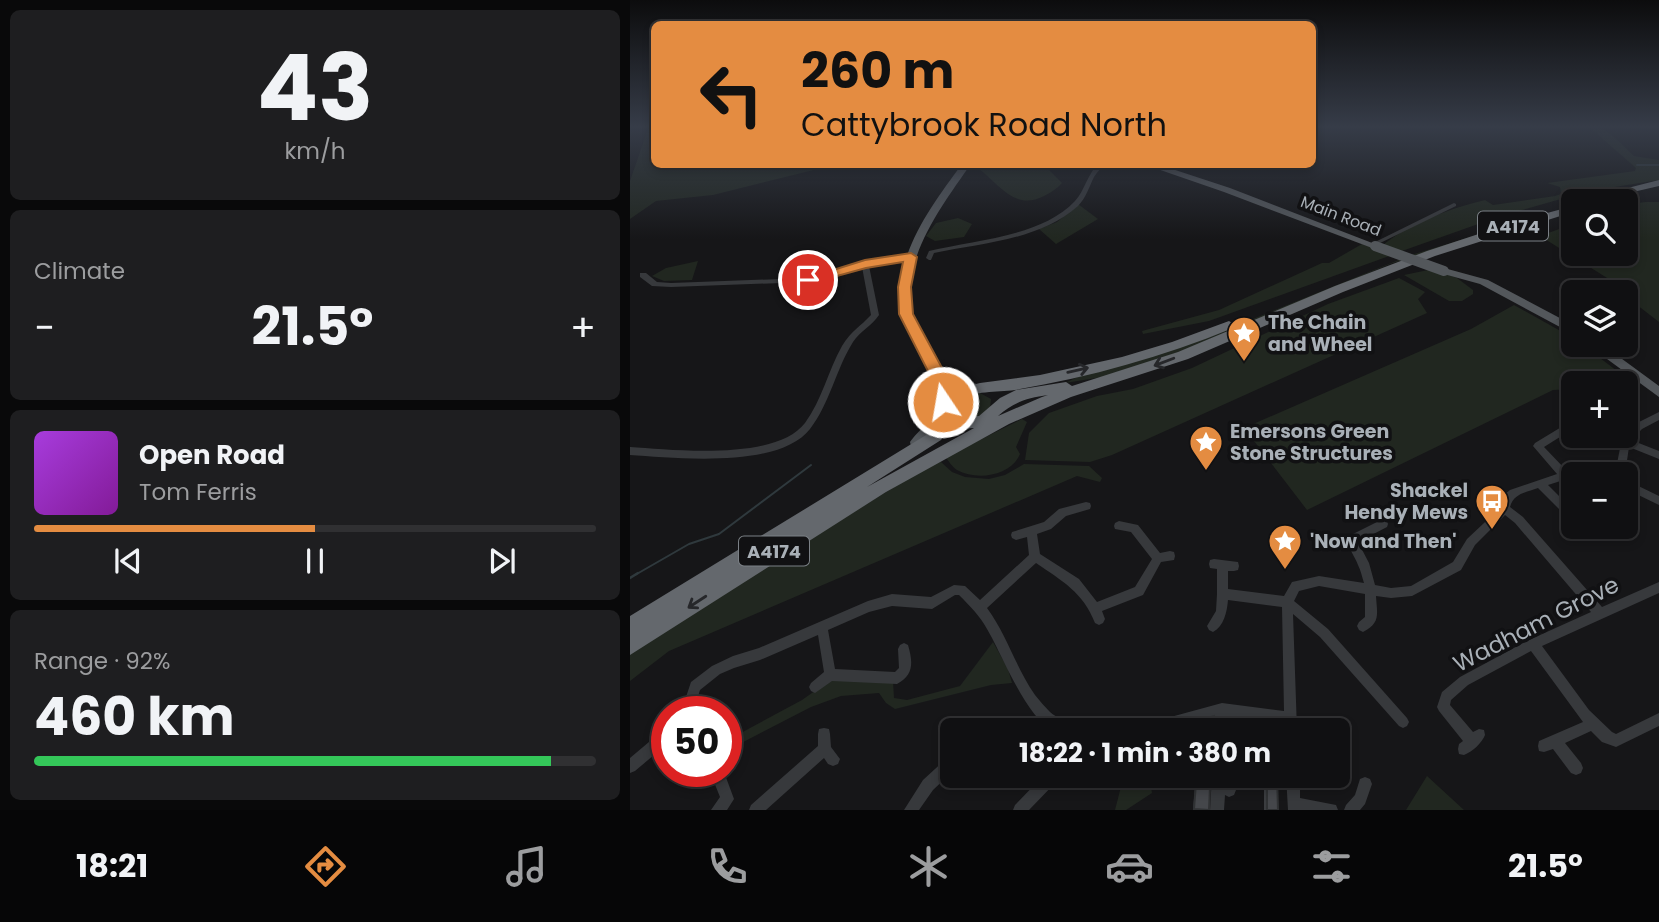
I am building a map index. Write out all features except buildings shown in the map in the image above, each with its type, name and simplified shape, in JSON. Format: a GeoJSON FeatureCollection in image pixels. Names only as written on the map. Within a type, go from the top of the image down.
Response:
{"type":"FeatureCollection","features":[{"type":"Feature","properties":{"kind":"highway"},"geometry":{"type":"LineString","coordinates":[[1633,189],[1659,183]]}},
{"type":"Feature","properties":{"kind":"highway"},"geometry":{"type":"LineString","coordinates":[[1638,194],[1659,189]]}},
{"type":"Feature","properties":{"kind":"highway","name":"A4174"},"geometry":{"type":"LineString","coordinates":[[978,389],[1011,386],[1180,344],[1373,265],[1457,236],[1561,207]]}},
{"type":"Feature","properties":{"kind":"highway","name":"A4174"},"geometry":{"type":"LineString","coordinates":[[994,411],[1021,394],[1114,379],[1200,349],[1380,270],[1561,213]]}},
{"type":"Feature","properties":{"kind":"highway"},"geometry":{"type":"LineString","coordinates":[[721,586],[952,446],[1048,400],[1114,379]]}},
{"type":"Feature","properties":{"kind":"highway"},"geometry":{"type":"LineString","coordinates":[[978,389],[995,398],[994,411],[976,424],[964,424],[951,417],[949,409],[952,401],[962,392],[978,389]]}},
{"type":"Feature","properties":{"kind":"highway","name":"A4174"},"geometry":{"type":"LineString","coordinates":[[630,625],[936,436],[951,417]]}},
{"type":"Feature","properties":{"kind":"highway","name":"A4174"},"geometry":{"type":"LineString","coordinates":[[630,646],[918,457],[976,424]]}},
{"type":"Feature","properties":{"kind":"main road"},"geometry":{"type":"LineString","coordinates":[[952,401],[943,373],[916,338],[906,314],[905,287],[911,257],[929,217],[964,168]]}},
{"type":"Feature","properties":{"kind":"main road","name":"Main Road"},"geometry":{"type":"LineString","coordinates":[[1159,168],[1227,190],[1501,292],[1561,324]]}},
{"type":"Feature","properties":{"kind":"main road"},"geometry":{"type":"LineString","coordinates":[[1613,357],[1659,392]]}},
{"type":"Feature","properties":{"kind":"main road"},"geometry":{"type":"LineString","coordinates":[[792,526],[934,428],[943,402],[943,389],[930,358]]}},
{"type":"Feature","properties":{"kind":"main road"},"geometry":{"type":"LineString","coordinates":[[943,373],[978,389]]}},
{"type":"Feature","properties":{"kind":"street"},"geometry":{"type":"LineString","coordinates":[[929,258],[931,251],[1052,223],[1077,204],[1090,174],[1097,168]]}},
{"type":"Feature","properties":{"kind":"street"},"geometry":{"type":"LineString","coordinates":[[1373,246],[1454,205]]}},
{"type":"Feature","properties":{"kind":"street"},"geometry":{"type":"LineString","coordinates":[[643,275],[655,284],[671,285],[808,280],[865,264],[911,257]]}},
{"type":"Feature","properties":{"kind":"street"},"geometry":{"type":"LineString","coordinates":[[630,451],[696,455],[756,450],[778,447],[801,434],[850,339],[875,315],[865,264]]}},
{"type":"Feature","properties":{"kind":"street"},"geometry":{"type":"LineString","coordinates":[[1638,425],[1659,416]]}},
{"type":"Feature","properties":{"kind":"street"},"geometry":{"type":"LineString","coordinates":[[1561,431],[1538,446],[1561,472]]}},
{"type":"Feature","properties":{"kind":"street"},"geometry":{"type":"LineString","coordinates":[[1638,448],[1659,458]]}},
{"type":"Feature","properties":{"kind":"street"},"geometry":{"type":"LineString","coordinates":[[1291,718],[1287,601],[1296,586],[1308,581],[1400,594],[1452,570],[1471,542],[1505,509],[1508,497],[1561,476]]}},
{"type":"Feature","properties":{"kind":"street"},"geometry":{"type":"LineString","coordinates":[[1539,483],[1561,506]]}},
{"type":"Feature","properties":{"kind":"street"},"geometry":{"type":"LineString","coordinates":[[1638,490],[1659,501]]}},
{"type":"Feature","properties":{"kind":"street"},"geometry":{"type":"LineString","coordinates":[[1016,535],[1047,526],[1063,512],[1086,506]]}},
{"type":"Feature","properties":{"kind":"street"},"geometry":{"type":"LineString","coordinates":[[1505,509],[1519,520],[1600,612]]}},
{"type":"Feature","properties":{"kind":"street"},"geometry":{"type":"LineString","coordinates":[[1363,626],[1371,620],[1371,589],[1369,574],[1353,539],[1383,524]]}},
{"type":"Feature","properties":{"kind":"street"},"geometry":{"type":"LineString","coordinates":[[1031,531],[1035,557],[1075,583],[1097,614],[1139,591],[1164,557],[1137,526],[1119,526]]}},
{"type":"Feature","properties":{"kind":"street"},"geometry":{"type":"LineString","coordinates":[[979,608],[1035,557]]}},
{"type":"Feature","properties":{"kind":"street"},"geometry":{"type":"LineString","coordinates":[[1213,626],[1221,612],[1223,565]]}},
{"type":"Feature","properties":{"kind":"street","name":"Wadham Grove"},"geometry":{"type":"LineString","coordinates":[[1471,741],[1443,707],[1446,696],[1464,681],[1533,644],[1659,586]]}},
{"type":"Feature","properties":{"kind":"street"},"geometry":{"type":"LineString","coordinates":[[692,696],[695,686],[716,670],[880,603],[892,600],[932,603],[954,590],[968,595],[979,608],[1008,656],[1020,686],[1047,718]]}},
{"type":"Feature","properties":{"kind":"street"},"geometry":{"type":"LineString","coordinates":[[1223,594],[1287,601],[1324,634],[1403,722]]}},
{"type":"Feature","properties":{"kind":"street"},"geometry":{"type":"LineString","coordinates":[[822,627],[836,676]]}},
{"type":"Feature","properties":{"kind":"street"},"geometry":{"type":"LineString","coordinates":[[1533,644],[1603,737],[1616,741],[1659,719]]}},
{"type":"Feature","properties":{"kind":"street"},"geometry":{"type":"LineString","coordinates":[[815,687],[836,676],[897,678],[905,670],[904,649]]}},
{"type":"Feature","properties":{"kind":"street"},"geometry":{"type":"LineString","coordinates":[[1189,718],[1222,709],[1263,718]]}},
{"type":"Feature","properties":{"kind":"street"},"geometry":{"type":"LineString","coordinates":[[1222,709],[1222,718]]}},
{"type":"Feature","properties":{"kind":"street"},"geometry":{"type":"LineString","coordinates":[[1576,768],[1550,744],[1593,724]]}},
{"type":"Feature","properties":{"kind":"street"},"geometry":{"type":"LineString","coordinates":[[756,810],[827,747]]}},
{"type":"Feature","properties":{"kind":"street"},"geometry":{"type":"LineString","coordinates":[[630,766],[651,749]]}},
{"type":"Feature","properties":{"kind":"street"},"geometry":{"type":"LineString","coordinates":[[911,810],[928,785],[940,774]]}},
{"type":"Feature","properties":{"kind":"street"},"geometry":{"type":"LineString","coordinates":[[1351,810],[1360,799],[1365,784]]}},
{"type":"Feature","properties":{"kind":"street"},"geometry":{"type":"LineString","coordinates":[[721,787],[726,806]]}},
{"type":"Feature","properties":{"kind":"street"},"geometry":{"type":"LineString","coordinates":[[1020,810],[1041,788]]}},
{"type":"Feature","properties":{"kind":"street"},"geometry":{"type":"LineString","coordinates":[[1217,810],[1221,788]]}},
{"type":"Feature","properties":{"kind":"street"},"geometry":{"type":"LineString","coordinates":[[1293,788],[1294,807],[1331,810]]}},
{"type":"Feature","properties":{"kind":"shaded area"},"geometry":{"type":"Polygon","coordinates":[[[636,164],[651,164],[651,168],[822,168],[713,195],[656,201],[630,219],[630,181],[636,164]]]}},
{"type":"Feature","properties":{"kind":"shaded area"},"geometry":{"type":"Polygon","coordinates":[[[1631,164],[1659,164],[1659,180],[1602,189],[1561,189],[1561,194],[1560,187],[1547,183],[1635,171],[1636,168],[1631,164]]]}},
{"type":"Feature","properties":{"kind":"shaded area"},"geometry":{"type":"Polygon","coordinates":[[[977,168],[1047,168],[1062,183],[1044,196],[1023,200],[1005,192],[977,168]]]}},
{"type":"Feature","properties":{"kind":"shaded area"},"geometry":{"type":"Polygon","coordinates":[[[1561,194],[1561,199],[1498,217],[1402,251],[1383,245],[1419,223],[1485,200],[1493,205],[1561,194]]]}},
{"type":"Feature","properties":{"kind":"shaded area"},"geometry":{"type":"Polygon","coordinates":[[[1659,202],[1659,322],[1638,306],[1638,280],[1610,280],[1588,266],[1638,266],[1638,203],[1659,202]]]}},
{"type":"Feature","properties":{"kind":"shaded area"},"geometry":{"type":"Polygon","coordinates":[[[1078,204],[1098,219],[1056,244],[1039,229],[1057,222],[1078,204]]]}},
{"type":"Feature","properties":{"kind":"shaded area"},"geometry":{"type":"Polygon","coordinates":[[[1561,210],[1390,264],[1193,347],[1109,376],[1065,383],[1088,372],[1228,329],[1411,255],[1561,210]]]}},
{"type":"Feature","properties":{"kind":"shaded area"},"geometry":{"type":"Polygon","coordinates":[[[958,218],[972,224],[964,237],[935,241],[926,236],[936,223],[958,218]]]}},
{"type":"Feature","properties":{"kind":"shaded area"},"geometry":{"type":"Polygon","coordinates":[[[1561,228],[1561,249],[1540,236],[1561,228]]]}},
{"type":"Feature","properties":{"kind":"shaded area"},"geometry":{"type":"Polygon","coordinates":[[[1362,244],[1392,255],[1209,321],[1143,334],[1142,331],[1219,310],[1322,263],[1329,263],[1362,244]]]}},
{"type":"Feature","properties":{"kind":"shaded area"},"geometry":{"type":"Polygon","coordinates":[[[698,261],[692,280],[664,281],[652,276],[666,268],[698,261]]]}},
{"type":"Feature","properties":{"kind":"shaded area"},"geometry":{"type":"Polygon","coordinates":[[[1433,269],[1457,278],[1473,290],[1473,294],[1462,301],[1449,301],[1404,275],[1433,269]]]}},
{"type":"Feature","properties":{"kind":"shaded area"},"geometry":{"type":"Polygon","coordinates":[[[1399,278],[1425,292],[1418,299],[1427,313],[1112,455],[1090,462],[1025,460],[1029,433],[1049,413],[1097,396],[1133,389],[1192,368],[1328,304],[1399,278]]]}},
{"type":"Feature","properties":{"kind":"shaded area"},"geometry":{"type":"Polygon","coordinates":[[[1514,305],[1561,331],[1561,357],[1599,357],[1617,371],[1561,371],[1561,390],[1553,390],[1307,510],[1244,428],[1471,329],[1514,305]]]}},
{"type":"Feature","properties":{"kind":"shaded area"},"geometry":{"type":"Polygon","coordinates":[[[978,392],[991,399],[990,409],[981,416],[960,416],[957,413],[958,400],[978,392]]]}},
{"type":"Feature","properties":{"kind":"shaded area"},"geometry":{"type":"Polygon","coordinates":[[[1022,419],[1027,422],[1016,447],[1020,454],[1016,461],[1001,472],[983,476],[965,473],[955,469],[945,457],[1022,419]]]}},
{"type":"Feature","properties":{"kind":"shaded area"},"geometry":{"type":"Polygon","coordinates":[[[941,462],[952,472],[965,477],[989,479],[1005,475],[1024,464],[1089,466],[1102,478],[1100,482],[1077,476],[669,651],[630,681],[630,651],[931,464],[941,462]]]}},
{"type":"Feature","properties":{"kind":"shaded area"},"geometry":{"type":"Polygon","coordinates":[[[993,642],[1008,669],[1012,683],[991,685],[895,709],[886,703],[879,693],[841,696],[811,707],[742,743],[742,732],[802,700],[829,681],[893,681],[894,698],[907,700],[960,686],[993,642]]]}},
{"type":"Feature","properties":{"kind":"shaded area"},"geometry":{"type":"Polygon","coordinates":[[[1427,776],[1464,810],[1406,810],[1427,776]]]}},
{"type":"Feature","properties":{"kind":"shaded area"},"geometry":{"type":"Polygon","coordinates":[[[1121,788],[1151,788],[1152,793],[1126,810],[1115,810],[1121,788]]]}},
{"type":"Feature","properties":{"kind":"waterway"},"geometry":{"type":"LineString","coordinates":[[1637,165],[1659,165]]}},
{"type":"Feature","properties":{"kind":"waterway"},"geometry":{"type":"LineString","coordinates":[[635,575],[689,544],[719,534],[811,465]]}},
{"type":"Feature","properties":{"kind":"waterway"},"geometry":{"type":"LineString","coordinates":[[630,578],[638,573]]}},
{"type":"Feature","properties":{"kind":"place","name":"The Chain and Wheel"},"geometry":{"type":"Point","coordinates":[1244,363]}},
{"type":"Feature","properties":{"kind":"place","name":"Emersons Green Stone Structures"},"geometry":{"type":"Point","coordinates":[1206,472]}},
{"type":"Feature","properties":{"kind":"place","name":"Shackel Hendy Mews"},"geometry":{"type":"Point","coordinates":[1492,531]}},
{"type":"Feature","properties":{"kind":"place","name":"'Now and Then'"},"geometry":{"type":"Point","coordinates":[1285,571]}},
{"type":"Feature","properties":{"kind":"route"},"geometry":{"type":"LineString","coordinates":[[808,280],[865,264],[911,257],[905,287],[906,314],[916,338],[940,379],[943,402]]}}]}
